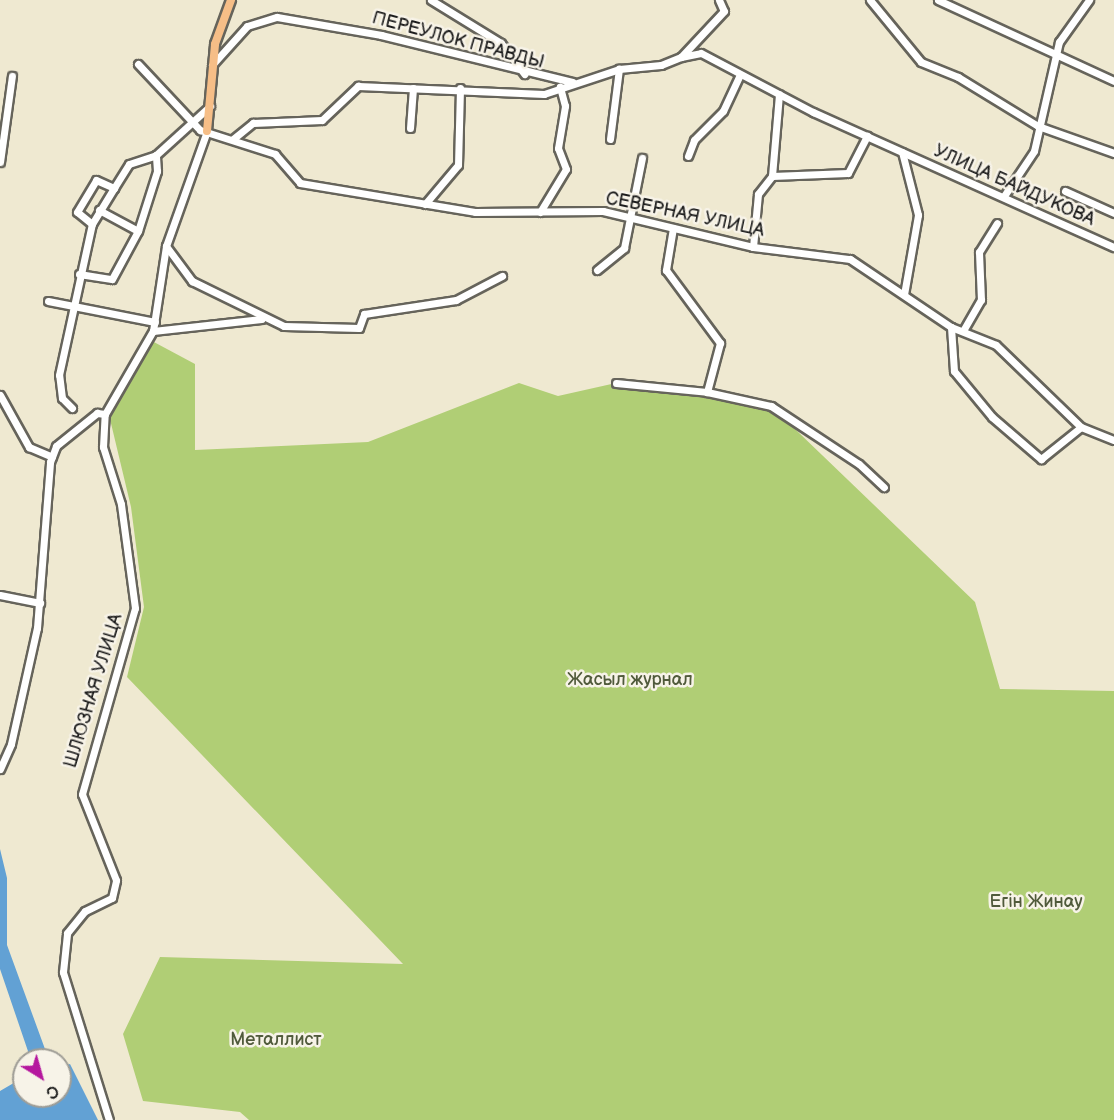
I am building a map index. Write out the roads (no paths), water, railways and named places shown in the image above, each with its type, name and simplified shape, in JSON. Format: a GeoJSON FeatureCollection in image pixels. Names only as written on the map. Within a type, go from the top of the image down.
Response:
{"type":"FeatureCollection","features":[{"type":"Feature","properties":{"kind":"main road"},"geometry":{"type":"LineString","coordinates":[[207,131],[212,65],[231,0]]}},
{"type":"Feature","properties":{"kind":"street"},"geometry":{"type":"LineString","coordinates":[[431,0],[501,43],[524,74]]}},
{"type":"Feature","properties":{"kind":"street"},"geometry":{"type":"LineString","coordinates":[[610,139],[619,69],[661,65],[681,57],[724,11],[719,0]]}},
{"type":"Feature","properties":{"kind":"street"},"geometry":{"type":"LineString","coordinates":[[870,0],[921,62],[958,78],[1038,126],[1114,153]]}},
{"type":"Feature","properties":{"kind":"street"},"geometry":{"type":"LineString","coordinates":[[938,0],[1114,81]]}},
{"type":"Feature","properties":{"kind":"street"},"geometry":{"type":"LineString","coordinates":[[1004,196],[1034,151],[1054,55],[1089,0]]}},
{"type":"Feature","properties":{"kind":"street","name":"ПЕРЕУЛОК ПРАВДЫ"},"geometry":{"type":"LineString","coordinates":[[212,65],[247,26],[277,17],[381,35],[560,85],[619,69]]}},
{"type":"Feature","properties":{"kind":"street","name":"УЛИЦА БАЙДУКОВА"},"geometry":{"type":"LineString","coordinates":[[681,57],[701,53],[740,75],[867,136],[1114,247]]}},
{"type":"Feature","properties":{"kind":"street"},"geometry":{"type":"LineString","coordinates":[[138,64],[191,122],[207,131]]}},
{"type":"Feature","properties":{"kind":"street"},"geometry":{"type":"LineString","coordinates":[[688,156],[694,140],[723,111],[740,75]]}},
{"type":"Feature","properties":{"kind":"street"},"geometry":{"type":"LineString","coordinates":[[0,162],[12,76]]}},
{"type":"Feature","properties":{"kind":"street"},"geometry":{"type":"LineString","coordinates":[[233,139],[253,123],[322,120],[358,86],[460,88],[544,94],[560,85],[565,106],[558,148],[566,170],[540,212]]}},
{"type":"Feature","properties":{"kind":"street"},"geometry":{"type":"LineString","coordinates":[[410,128],[413,88]]}},
{"type":"Feature","properties":{"kind":"street"},"geometry":{"type":"LineString","coordinates":[[425,204],[459,165],[460,88]]}},
{"type":"Feature","properties":{"kind":"street"},"geometry":{"type":"LineString","coordinates":[[753,247],[758,194],[772,176],[779,94]]}},
{"type":"Feature","properties":{"kind":"street"},"geometry":{"type":"LineString","coordinates":[[72,408],[62,398],[59,375],[79,274],[92,224],[129,164],[156,154],[210,106]]}},
{"type":"Feature","properties":{"kind":"street","name":"СЕВЕРНАЯ УЛИЦА"},"geometry":{"type":"LineString","coordinates":[[207,131],[275,154],[300,183],[425,204],[540,212],[603,211],[753,247],[850,259],[951,327],[964,329],[996,345],[1081,427],[1114,440]]}},
{"type":"Feature","properties":{"kind":"street","name":"ШЛЮЗНАЯ УЛИЦА"},"geometry":{"type":"LineString","coordinates":[[109,1120],[66,995],[63,972],[68,933],[85,911],[112,898],[116,880],[82,794],[135,608],[121,504],[103,447],[105,414],[153,331],[166,246],[207,131]]}},
{"type":"Feature","properties":{"kind":"street"},"geometry":{"type":"LineString","coordinates":[[772,176],[849,173],[867,136]]}},
{"type":"Feature","properties":{"kind":"street"},"geometry":{"type":"LineString","coordinates":[[902,152],[918,215],[904,294]]}},
{"type":"Feature","properties":{"kind":"street"},"geometry":{"type":"LineString","coordinates":[[79,274],[112,279],[138,231],[157,171],[156,154]]}},
{"type":"Feature","properties":{"kind":"street"},"geometry":{"type":"LineString","coordinates":[[597,270],[605,258],[620,255],[631,218],[642,158]]}},
{"type":"Feature","properties":{"kind":"street"},"geometry":{"type":"LineString","coordinates":[[92,224],[77,212],[96,180],[114,188]]}},
{"type":"Feature","properties":{"kind":"street"},"geometry":{"type":"LineString","coordinates":[[1065,191],[1114,213]]}},
{"type":"Feature","properties":{"kind":"street"},"geometry":{"type":"LineString","coordinates":[[99,210],[138,231]]}},
{"type":"Feature","properties":{"kind":"street"},"geometry":{"type":"LineString","coordinates":[[964,329],[981,300],[979,252],[997,224]]}},
{"type":"Feature","properties":{"kind":"street"},"geometry":{"type":"LineString","coordinates":[[673,228],[666,270],[720,343],[707,392]]}},
{"type":"Feature","properties":{"kind":"street"},"geometry":{"type":"LineString","coordinates":[[166,246],[192,281],[256,309],[261,319]]}},
{"type":"Feature","properties":{"kind":"street"},"geometry":{"type":"LineString","coordinates":[[153,331],[261,319],[284,326],[359,328],[364,314],[456,300],[502,276]]}},
{"type":"Feature","properties":{"kind":"street"},"geometry":{"type":"LineString","coordinates":[[48,301],[155,322]]}},
{"type":"Feature","properties":{"kind":"street"},"geometry":{"type":"LineString","coordinates":[[951,327],[954,371],[992,417],[1041,459],[1081,427]]}},
{"type":"Feature","properties":{"kind":"street"},"geometry":{"type":"LineString","coordinates":[[616,383],[707,392],[771,406],[859,464],[884,488]]}},
{"type":"Feature","properties":{"kind":"street"},"geometry":{"type":"LineString","coordinates":[[0,395],[29,447],[52,457]]}},
{"type":"Feature","properties":{"kind":"street"},"geometry":{"type":"LineString","coordinates":[[0,769],[11,744],[40,603],[52,457],[56,446],[97,413],[105,414]]}},
{"type":"Feature","properties":{"kind":"street"},"geometry":{"type":"LineString","coordinates":[[0,595],[40,603]]}},
{"type":"Feature","properties":{"kind":"water"},"geometry":{"type":"Polygon","coordinates":[[[0,849],[7,878],[7,945],[45,1048],[27,1048],[0,969],[0,849]]]}},
{"type":"Feature","properties":{"kind":"water"},"geometry":{"type":"Polygon","coordinates":[[[72,1068],[98,1120],[0,1120],[0,1091],[12,1084],[12,1108],[72,1108],[72,1068]]]}},
{"type":"Feature","properties":{"kind":"park label","name":"Жасыл журнал"},"geometry":{"type":"Point","coordinates":[630,680]}},
{"type":"Feature","properties":{"kind":"park label","name":"Егін Жинау"},"geometry":{"type":"Point","coordinates":[1036,902]}},
{"type":"Feature","properties":{"kind":"park label","name":"Металлист"},"geometry":{"type":"Point","coordinates":[276,1040]}}]}
